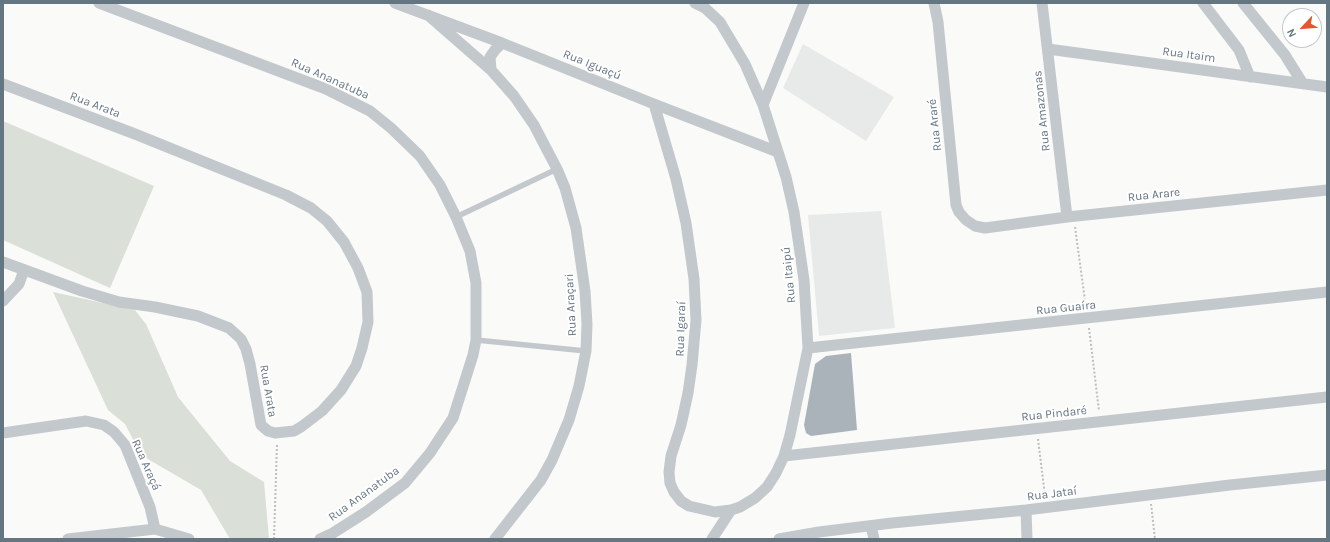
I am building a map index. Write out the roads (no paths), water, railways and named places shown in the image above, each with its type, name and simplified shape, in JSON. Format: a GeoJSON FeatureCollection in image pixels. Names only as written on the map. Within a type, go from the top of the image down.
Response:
{"type":"FeatureCollection","features":[{"type":"Feature","properties":{"kind":"street","name":"Rua Ananatuba"},"geometry":{"type":"LineString","coordinates":[[99,3],[326,89],[370,111],[391,128],[420,156],[440,185],[470,250],[476,283],[476,340],[453,418],[430,453],[405,483],[366,512],[334,533],[320,539]]}},
{"type":"Feature","properties":{"kind":"street","name":"Rua Iguaçú"},"geometry":{"type":"LineString","coordinates":[[396,3],[502,43],[778,152]]}},
{"type":"Feature","properties":{"kind":"street","name":"Rua Itaipú"},"geometry":{"type":"LineString","coordinates":[[695,3],[705,8],[720,22],[745,64],[763,105],[786,177],[799,242],[804,280],[808,348],[790,435],[784,456],[767,487],[756,498],[731,510]]}},
{"type":"Feature","properties":{"kind":"street"},"geometry":{"type":"LineString","coordinates":[[763,105],[804,3]]}},
{"type":"Feature","properties":{"kind":"street","name":"Rua Araré"},"geometry":{"type":"LineString","coordinates":[[934,3],[938,22],[956,205],[959,212],[966,220],[975,226],[985,228]]}},
{"type":"Feature","properties":{"kind":"street","name":"Rua Amazonas"},"geometry":{"type":"LineString","coordinates":[[1042,3],[1067,217]]}},
{"type":"Feature","properties":{"kind":"street"},"geometry":{"type":"LineString","coordinates":[[1203,3],[1239,50],[1250,77]]}},
{"type":"Feature","properties":{"kind":"street"},"geometry":{"type":"LineString","coordinates":[[1243,3],[1285,54],[1303,84]]}},
{"type":"Feature","properties":{"kind":"street","name":"Rua Araçari"},"geometry":{"type":"LineString","coordinates":[[428,15],[491,70],[514,96],[534,125],[557,169],[565,188],[576,228],[585,291],[587,324],[586,350],[577,393],[569,420],[552,460],[541,480],[495,539]]}},
{"type":"Feature","properties":{"kind":"street"},"geometry":{"type":"LineString","coordinates":[[491,70],[490,57],[494,50],[502,43]]}},
{"type":"Feature","properties":{"kind":"street","name":"Rua Itaim"},"geometry":{"type":"LineString","coordinates":[[1048,49],[1327,87]]}},
{"type":"Feature","properties":{"kind":"street","name":"Rua Arata"},"geometry":{"type":"LineString","coordinates":[[3,84],[142,137],[286,195],[311,208],[327,221],[344,242],[358,268],[367,292],[368,322],[356,366],[342,390],[322,411],[294,431],[275,433],[268,431],[261,425],[246,349],[241,339],[232,331],[198,316],[119,302],[82,291],[3,262]]}},
{"type":"Feature","properties":{"kind":"street","name":"Rua Igaraí"},"geometry":{"type":"LineString","coordinates":[[654,104],[676,178],[686,223],[694,279],[696,320],[688,393],[668,472],[670,483],[680,501],[689,506],[715,512],[731,510]]}},
{"type":"Feature","properties":{"kind":"street","name":"Rua Arare"},"geometry":{"type":"LineString","coordinates":[[985,228],[1067,217],[1327,190]]}},
{"type":"Feature","properties":{"kind":"street"},"geometry":{"type":"LineString","coordinates":[[3,301],[19,284],[24,270]]}},
{"type":"Feature","properties":{"kind":"street","name":"Rua Guaíra"},"geometry":{"type":"LineString","coordinates":[[808,348],[1327,292]]}},
{"type":"Feature","properties":{"kind":"street","name":"Rua Pindaré"},"geometry":{"type":"LineString","coordinates":[[784,456],[1327,397]]}},
{"type":"Feature","properties":{"kind":"street","name":"Rua Araçá"},"geometry":{"type":"LineString","coordinates":[[3,433],[86,420],[104,425],[114,432],[125,445],[150,507],[155,529]]}},
{"type":"Feature","properties":{"kind":"street","name":"Rua Jataí"},"geometry":{"type":"LineString","coordinates":[[780,539],[819,532],[892,523],[1026,510],[1151,494],[1327,475]]}},
{"type":"Feature","properties":{"kind":"street"},"geometry":{"type":"LineString","coordinates":[[712,539],[731,510]]}},
{"type":"Feature","properties":{"kind":"street"},"geometry":{"type":"LineString","coordinates":[[1026,510],[1027,539]]}},
{"type":"Feature","properties":{"kind":"street"},"geometry":{"type":"LineString","coordinates":[[871,526],[874,539]]}},
{"type":"Feature","properties":{"kind":"street"},"geometry":{"type":"LineString","coordinates":[[68,539],[155,529],[189,539]]}},
{"type":"Feature","properties":{"kind":"lane"},"geometry":{"type":"LineString","coordinates":[[456,217],[557,169]]}},
{"type":"Feature","properties":{"kind":"lane"},"geometry":{"type":"LineString","coordinates":[[476,340],[586,350]]}}]}
